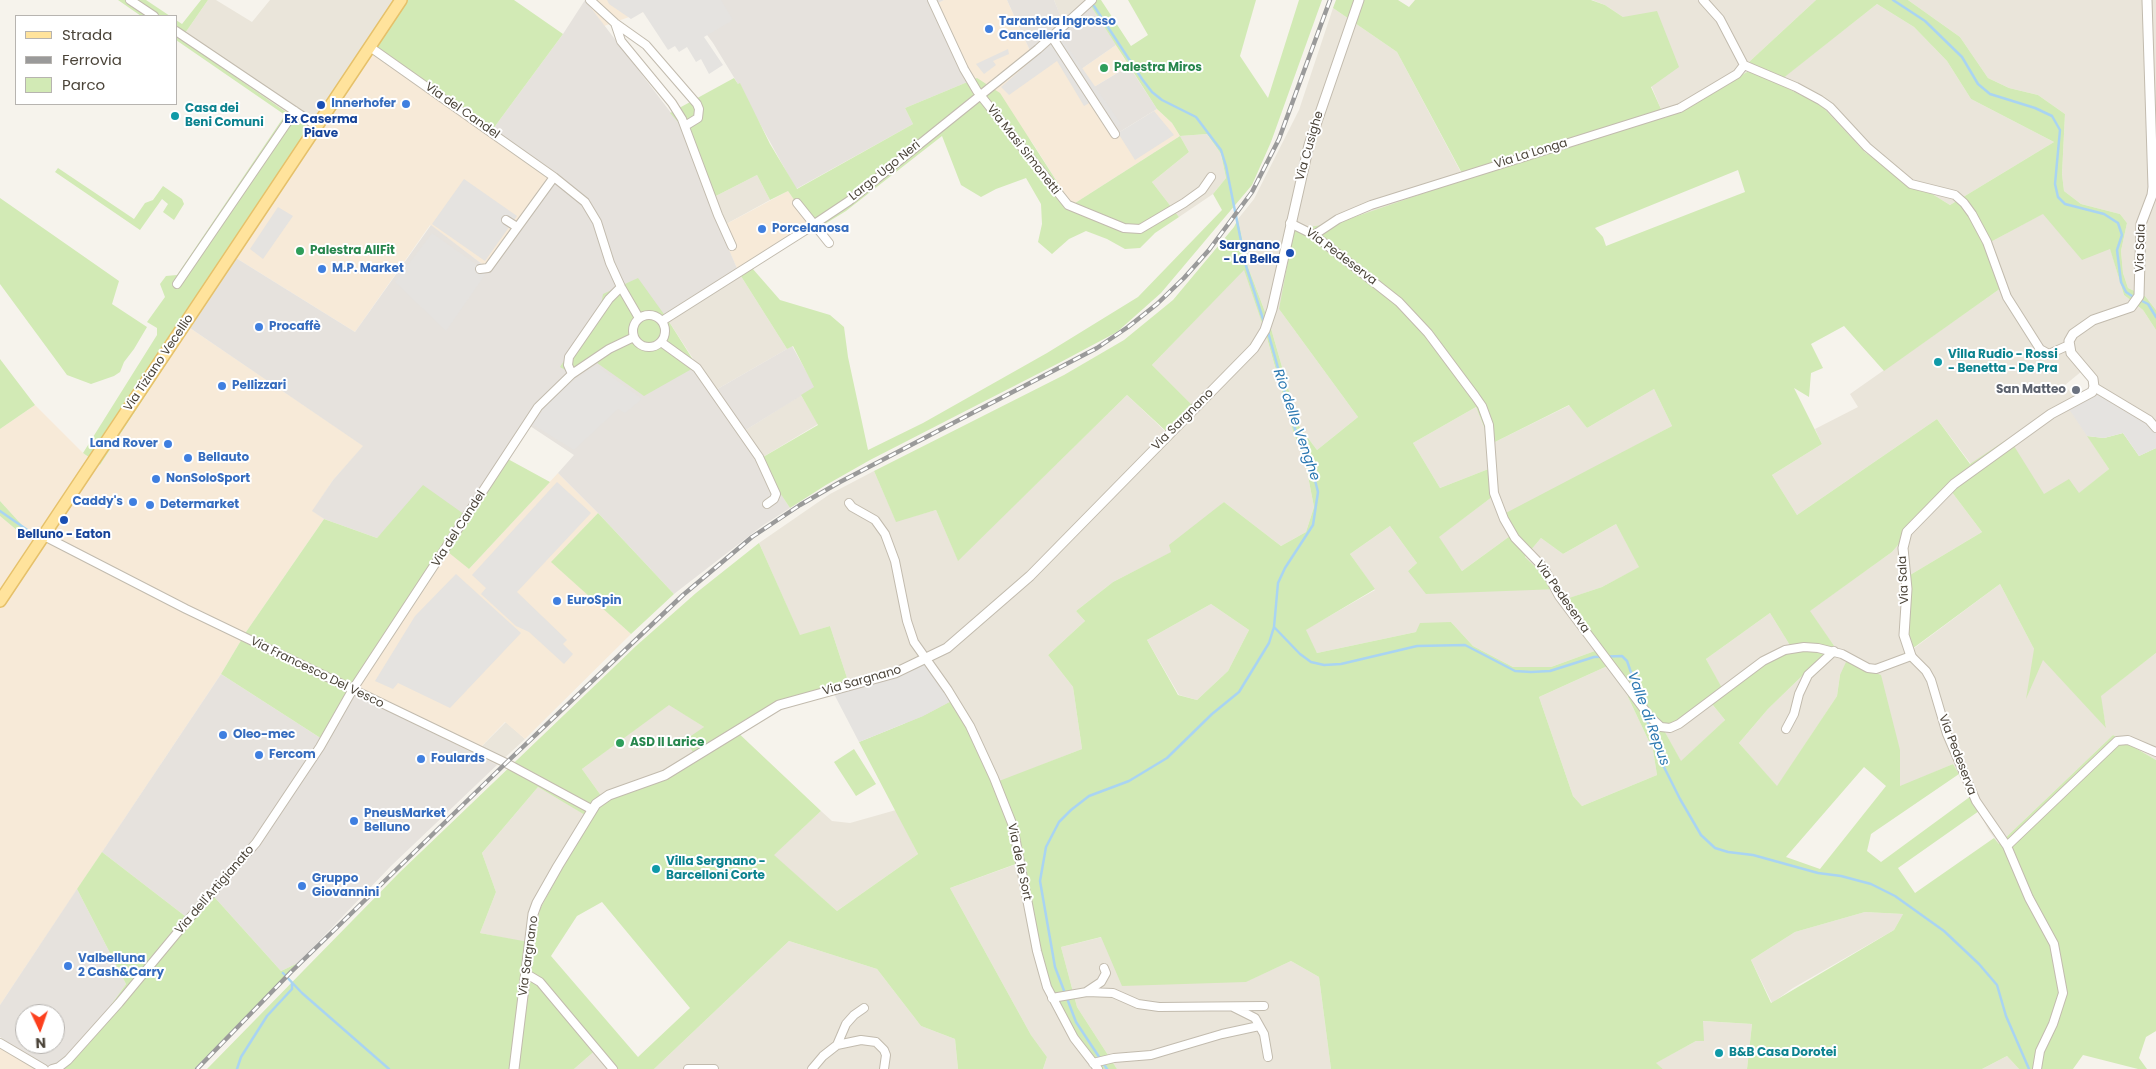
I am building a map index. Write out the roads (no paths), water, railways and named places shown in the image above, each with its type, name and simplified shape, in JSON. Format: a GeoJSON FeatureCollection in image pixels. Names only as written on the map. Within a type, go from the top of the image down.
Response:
{"type":"FeatureCollection","features":[{"type":"Feature","properties":{"kind":"main road","name":"Via Tiziano Vecellio"},"geometry":{"type":"LineString","coordinates":[[0,601],[401,0]]}},
{"type":"Feature","properties":{"kind":"street"},"geometry":{"type":"LineString","coordinates":[[130,0],[152,15]]}},
{"type":"Feature","properties":{"kind":"street"},"geometry":{"type":"LineString","coordinates":[[590,0],[615,23],[646,45],[697,104],[699,109],[698,118],[685,126]]}},
{"type":"Feature","properties":{"kind":"street","name":"Via Masi Simonetti"},"geometry":{"type":"LineString","coordinates":[[932,0],[969,78],[981,96],[1068,205],[1124,228],[1140,228],[1149,225],[1202,190],[1211,178]]}},
{"type":"Feature","properties":{"kind":"street","name":"Largo Ugo Neri"},"geometry":{"type":"LineString","coordinates":[[662,321],[849,200],[981,96],[1052,37],[1092,0]]}},
{"type":"Feature","properties":{"kind":"street","name":"Via Cusighe"},"geometry":{"type":"LineString","coordinates":[[1276,295],[1290,223],[1309,145],[1359,0]]}},
{"type":"Feature","properties":{"kind":"street"},"geometry":{"type":"LineString","coordinates":[[1703,0],[1720,19],[1744,65],[1796,87],[1830,107],[1866,147],[1911,184],[1956,196],[1982,229],[2007,297],[2040,349],[2049,354],[2069,345],[2071,353],[2093,379],[2094,387],[2148,420],[2156,428]]}},
{"type":"Feature","properties":{"kind":"street","name":"Via Sala"},"geometry":{"type":"LineString","coordinates":[[2069,345],[2069,340],[2073,334],[2094,320],[2127,310],[2135,304],[2140,292],[2141,224],[2152,195],[2154,175],[2147,0]]}},
{"type":"Feature","properties":{"kind":"street"},"geometry":{"type":"LineString","coordinates":[[615,23],[622,41],[672,103],[685,126],[718,215],[732,246]]}},
{"type":"Feature","properties":{"kind":"street"},"geometry":{"type":"LineString","coordinates":[[178,32],[317,126]]}},
{"type":"Feature","properties":{"kind":"street"},"geometry":{"type":"LineString","coordinates":[[1052,37],[1115,134]]}},
{"type":"Feature","properties":{"kind":"street","name":"Via del Candel"},"geometry":{"type":"LineString","coordinates":[[370,47],[554,176],[580,197],[597,222],[610,263],[621,288],[639,318]]}},
{"type":"Feature","properties":{"kind":"street","name":"Via La Longa"},"geometry":{"type":"LineString","coordinates":[[1314,235],[1338,219],[1371,205],[1680,108],[1737,74],[1744,65]]}},
{"type":"Feature","properties":{"kind":"street"},"geometry":{"type":"LineString","coordinates":[[177,284],[295,111]]}},
{"type":"Feature","properties":{"kind":"street"},"geometry":{"type":"LineString","coordinates":[[480,269],[488,268],[554,176]]}},
{"type":"Feature","properties":{"kind":"street"},"geometry":{"type":"LineString","coordinates":[[797,203],[830,243]]}},
{"type":"Feature","properties":{"kind":"street"},"geometry":{"type":"LineString","coordinates":[[506,220],[518,227]]}},
{"type":"Feature","properties":{"kind":"street","name":"Via Pedeserva"},"geometry":{"type":"LineString","coordinates":[[1290,223],[1314,235],[1399,302],[1428,333],[1476,396],[1489,425],[1494,493],[1504,519],[1515,538],[1544,568],[1560,596],[1639,702],[1661,726],[1675,726],[1763,661],[1785,650],[1812,647],[1834,651],[1868,668],[1876,669],[1911,656],[1926,671],[1931,680],[1947,734],[1976,801],[2007,846],[2029,898],[2054,944],[2063,993],[2053,1024],[2040,1051],[2037,1069]]}},
{"type":"Feature","properties":{"kind":"street"},"geometry":{"type":"LineString","coordinates":[[572,374],[568,365],[569,358],[608,299],[621,288]]}},
{"type":"Feature","properties":{"kind":"street","name":"Via Sargnano"},"geometry":{"type":"LineString","coordinates":[[514,1069],[531,927],[537,904],[591,809],[609,795],[665,775],[779,705],[895,673],[947,648],[1030,576],[1254,348],[1265,330],[1276,295]]}},
{"type":"Feature","properties":{"kind":"street"},"geometry":{"type":"LineString","coordinates":[[654,316],[662,321],[665,330],[661,342],[649,347],[640,344],[634,337],[634,327],[639,318],[654,316]]}},
{"type":"Feature","properties":{"kind":"street","name":"Via del Candel"},"geometry":{"type":"LineString","coordinates":[[353,689],[527,421],[544,400],[572,374],[609,349],[634,337]]}},
{"type":"Feature","properties":{"kind":"street"},"geometry":{"type":"LineString","coordinates":[[661,342],[697,368],[759,457],[776,494],[774,499],[767,504]]}},
{"type":"Feature","properties":{"kind":"street","name":"Via Sala"},"geometry":{"type":"LineString","coordinates":[[1911,656],[1904,635],[1907,589],[1903,548],[1907,532],[1954,484],[2051,414],[2092,392],[2094,387]]}},
{"type":"Feature","properties":{"kind":"street","name":"Via de le Sort"},"geometry":{"type":"LineString","coordinates":[[849,503],[852,507],[875,520],[891,546],[909,631],[925,660],[948,690],[970,726],[994,778],[1013,826],[1042,971],[1052,998],[1074,1038],[1096,1065]]}},
{"type":"Feature","properties":{"kind":"street","name":"Via Francesco Del Vesco"},"geometry":{"type":"LineString","coordinates":[[44,536],[186,609],[506,763],[591,809]]}},
{"type":"Feature","properties":{"kind":"street"},"geometry":{"type":"LineString","coordinates":[[1786,729],[1794,714],[1799,694],[1808,675],[1834,651]]}},
{"type":"Feature","properties":{"kind":"street","name":"Via dell'Artigianato"},"geometry":{"type":"LineString","coordinates":[[52,1069],[59,1067],[68,1060],[256,843],[320,747],[353,689]]}},
{"type":"Feature","properties":{"kind":"street"},"geometry":{"type":"LineString","coordinates":[[2007,846],[2117,741],[2128,740],[2156,752]]}},
{"type":"Feature","properties":{"kind":"street"},"geometry":{"type":"LineString","coordinates":[[1086,992],[1101,982],[1106,973],[1104,968]]}},
{"type":"Feature","properties":{"kind":"street"},"geometry":{"type":"LineString","coordinates":[[526,977],[530,976],[540,982],[613,1069]]}},
{"type":"Feature","properties":{"kind":"street"},"geometry":{"type":"LineString","coordinates":[[1052,998],[1086,992],[1113,993],[1138,1004],[1159,1008],[1264,1006]]}},
{"type":"Feature","properties":{"kind":"street"},"geometry":{"type":"LineString","coordinates":[[1231,1006],[1255,1018],[1264,1034],[1268,1056]]}},
{"type":"Feature","properties":{"kind":"street"},"geometry":{"type":"LineString","coordinates":[[812,1069],[836,1045],[846,1024],[864,1008]]}},
{"type":"Feature","properties":{"kind":"street"},"geometry":{"type":"LineString","coordinates":[[1096,1065],[1110,1059],[1151,1055],[1222,1034],[1259,1026]]}},
{"type":"Feature","properties":{"kind":"street"},"geometry":{"type":"LineString","coordinates":[[836,1045],[861,1040],[876,1042],[886,1055],[884,1069]]}},
{"type":"Feature","properties":{"kind":"street"},"geometry":{"type":"LineString","coordinates":[[0,1043],[44,1069]]}},
{"type":"Feature","properties":{"kind":"street"},"geometry":{"type":"LineString","coordinates":[[688,1069],[714,1069]]}},
{"type":"Feature","properties":{"kind":"waterway"},"geometry":{"type":"LineString","coordinates":[[1893,0],[1925,21],[1962,57],[1978,84],[1990,94],[2035,108],[2052,116],[2060,130],[2055,184],[2058,197],[2065,204],[2104,214],[2118,223],[2122,235],[2117,250],[2121,282],[2126,292],[2135,298]]}},
{"type":"Feature","properties":{"kind":"waterway","name":"Rio delle Venghe"},"geometry":{"type":"LineString","coordinates":[[1094,6],[1152,92],[1162,100],[1196,117],[1221,150],[1226,166],[1246,266],[1264,322]]}},
{"type":"Feature","properties":{"kind":"waterway"},"geometry":{"type":"LineString","coordinates":[[2140,300],[2148,304],[2156,317]]}},
{"type":"Feature","properties":{"kind":"waterway","name":"Rio delle Venghe"},"geometry":{"type":"LineString","coordinates":[[1107,1069],[1076,1022],[1055,967],[1040,881],[1046,847],[1059,822],[1089,796],[1129,781],[1167,758],[1212,714],[1239,692],[1269,643],[1274,627],[1278,583],[1285,568],[1313,525],[1318,492],[1311,465],[1295,429],[1268,332]]}},
{"type":"Feature","properties":{"kind":"waterway"},"geometry":{"type":"LineString","coordinates":[[0,511],[36,536]]}},
{"type":"Feature","properties":{"kind":"waterway","name":"Valle di Repus"},"geometry":{"type":"LineString","coordinates":[[1274,627],[1300,654],[1311,662],[1324,665],[1341,664],[1417,646],[1465,645],[1515,671],[1531,672],[1550,671],[1594,657],[1622,656],[1627,661],[1640,698]]}},
{"type":"Feature","properties":{"kind":"waterway","name":"Valle di Repus"},"geometry":{"type":"LineString","coordinates":[[1646,717],[1660,759],[1680,799],[1701,835],[1715,848],[1728,852],[1753,855],[1818,873],[1841,876],[1871,884],[1895,896],[1944,931],[1979,964],[1997,985],[2006,1016],[2029,1069]]}},
{"type":"Feature","properties":{"kind":"waterway"},"geometry":{"type":"LineString","coordinates":[[283,973],[302,993],[389,1069]]}},
{"type":"Feature","properties":{"kind":"waterway"},"geometry":{"type":"LineString","coordinates":[[237,1069],[241,1057],[267,1016],[292,989],[292,983]]}},
{"type":"Feature","properties":{"kind":"railway"},"geometry":{"type":"LineString","coordinates":[[197,1069],[291,972],[506,763],[683,595],[752,537],[800,505],[840,482],[1097,348],[1157,304],[1209,250],[1252,192],[1279,139],[1330,0]]}},
{"type":"Feature","properties":{"kind":"place","name":"Tarantola Ingrosso Cancelleria"},"geometry":{"type":"Point","coordinates":[989,29]}},
{"type":"Feature","properties":{"kind":"place","name":"Palestra Miros"},"geometry":{"type":"Point","coordinates":[1104,68]}},
{"type":"Feature","properties":{"kind":"place","name":"Innerhofer"},"geometry":{"type":"Point","coordinates":[406,104]}},
{"type":"Feature","properties":{"kind":"place","name":"Ex Caserma Piave"},"geometry":{"type":"Point","coordinates":[321,105]}},
{"type":"Feature","properties":{"kind":"place","name":"Casa dei Beni Comuni"},"geometry":{"type":"Point","coordinates":[175,116]}},
{"type":"Feature","properties":{"kind":"place","name":"Porcelanosa"},"geometry":{"type":"Point","coordinates":[762,229]}},
{"type":"Feature","properties":{"kind":"place","name":"Palestra AllFit"},"geometry":{"type":"Point","coordinates":[300,251]}},
{"type":"Feature","properties":{"kind":"place","name":"Sargnano - La Bella"},"geometry":{"type":"Point","coordinates":[1290,253]}},
{"type":"Feature","properties":{"kind":"place","name":"M.P. Market"},"geometry":{"type":"Point","coordinates":[322,269]}},
{"type":"Feature","properties":{"kind":"place","name":"Procaffè"},"geometry":{"type":"Point","coordinates":[259,327]}},
{"type":"Feature","properties":{"kind":"place","name":"Villa Rudio - Rossi - Benetta - De Pra"},"geometry":{"type":"Point","coordinates":[1938,362]}},
{"type":"Feature","properties":{"kind":"place","name":"Pellizzari"},"geometry":{"type":"Point","coordinates":[222,386]}},
{"type":"Feature","properties":{"kind":"place","name":"San Matteo"},"geometry":{"type":"Point","coordinates":[2076,390]}},
{"type":"Feature","properties":{"kind":"place","name":"Land Rover"},"geometry":{"type":"Point","coordinates":[168,444]}},
{"type":"Feature","properties":{"kind":"place","name":"Bellauto"},"geometry":{"type":"Point","coordinates":[188,458]}},
{"type":"Feature","properties":{"kind":"place","name":"NonSoloSport"},"geometry":{"type":"Point","coordinates":[156,479]}},
{"type":"Feature","properties":{"kind":"place","name":"Caddy's"},"geometry":{"type":"Point","coordinates":[133,502]}},
{"type":"Feature","properties":{"kind":"place","name":"Determarket"},"geometry":{"type":"Point","coordinates":[150,505]}},
{"type":"Feature","properties":{"kind":"place","name":"Belluno - Eaton"},"geometry":{"type":"Point","coordinates":[64,520]}},
{"type":"Feature","properties":{"kind":"place","name":"EuroSpin"},"geometry":{"type":"Point","coordinates":[557,601]}},
{"type":"Feature","properties":{"kind":"place","name":"Oleo-mec"},"geometry":{"type":"Point","coordinates":[223,735]}},
{"type":"Feature","properties":{"kind":"place","name":"ASD Il Larice"},"geometry":{"type":"Point","coordinates":[620,743]}},
{"type":"Feature","properties":{"kind":"place","name":"Fercom"},"geometry":{"type":"Point","coordinates":[259,755]}},
{"type":"Feature","properties":{"kind":"place","name":"Foulards"},"geometry":{"type":"Point","coordinates":[421,759]}},
{"type":"Feature","properties":{"kind":"place","name":"PneusMarket Belluno"},"geometry":{"type":"Point","coordinates":[354,821]}},
{"type":"Feature","properties":{"kind":"place","name":"Villa Sergnano - Barcelloni Corte"},"geometry":{"type":"Point","coordinates":[656,869]}},
{"type":"Feature","properties":{"kind":"place","name":"Gruppo Giovannini"},"geometry":{"type":"Point","coordinates":[302,886]}},
{"type":"Feature","properties":{"kind":"place","name":"Valbelluna 2 Cash&Carry"},"geometry":{"type":"Point","coordinates":[68,966]}},
{"type":"Feature","properties":{"kind":"place","name":"B&B Casa Dorotei"},"geometry":{"type":"Point","coordinates":[1719,1053]}}]}
